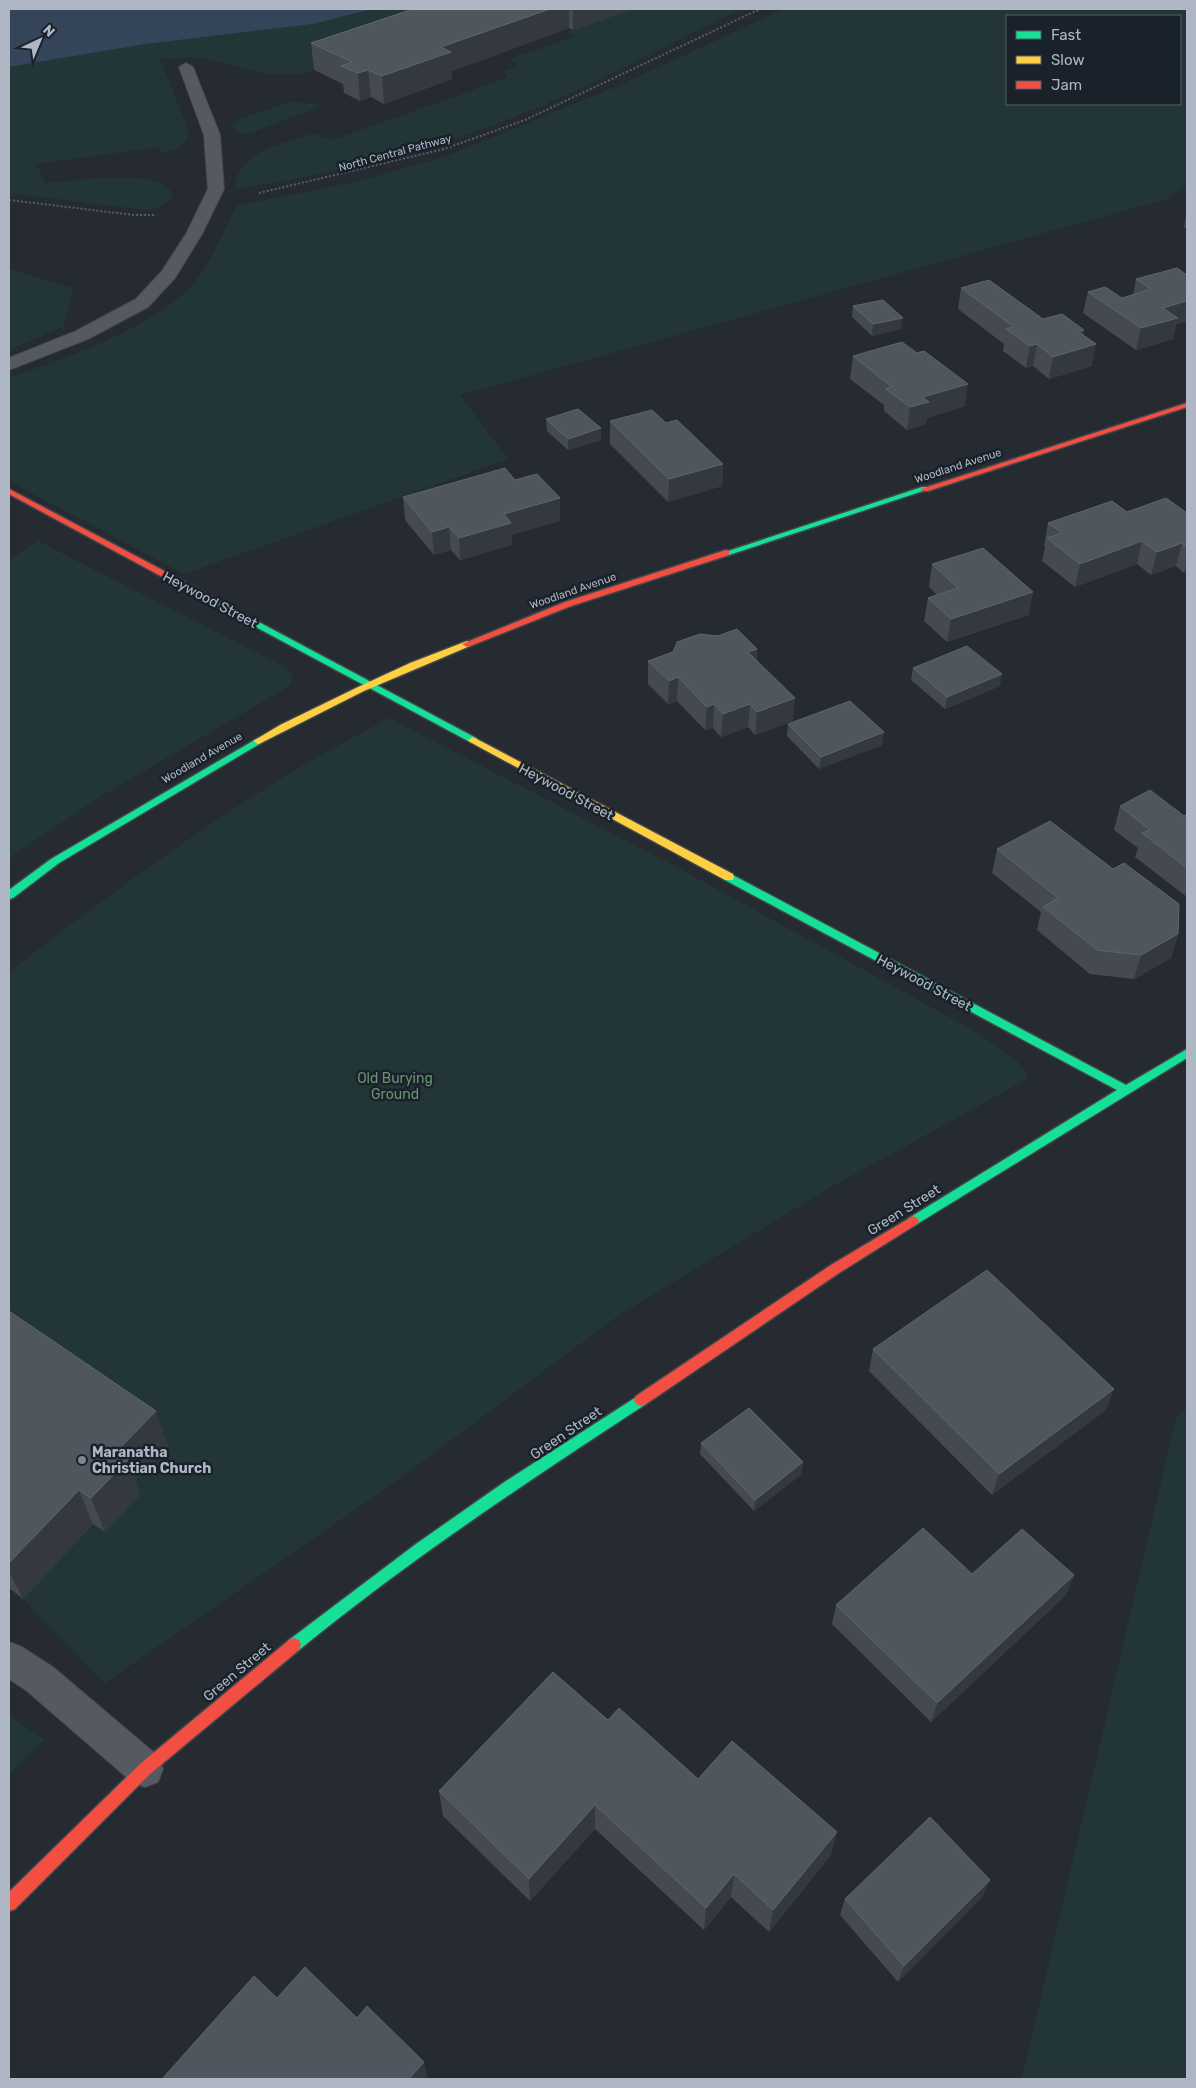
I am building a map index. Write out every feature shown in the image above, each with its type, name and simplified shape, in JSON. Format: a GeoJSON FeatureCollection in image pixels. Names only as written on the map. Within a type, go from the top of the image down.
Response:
{"type":"FeatureCollection","features":[{"type":"Feature","properties":{"kind":"street"},"geometry":{"type":"LineString","coordinates":[[9,364],[82,335],[142,303],[169,274],[210,204],[216,189],[212,135],[186,67]]}},
{"type":"Feature","properties":{"kind":"street","name":"Woodland Avenue"},"geometry":{"type":"LineString","coordinates":[[9,895],[55,861],[229,756],[368,686],[427,659],[568,604],[1187,405]]}},
{"type":"Feature","properties":{"kind":"street","name":"Heywood Street"},"geometry":{"type":"LineString","coordinates":[[9,491],[368,686],[1126,1090]]}},
{"type":"Feature","properties":{"kind":"street","name":"Green Street"},"geometry":{"type":"LineString","coordinates":[[9,1903],[145,1769],[332,1613],[424,1545],[835,1269],[1187,1053]]}},
{"type":"Feature","properties":{"kind":"street"},"geometry":{"type":"LineString","coordinates":[[9,1659],[40,1679],[145,1769]]}},
{"type":"Feature","properties":{"kind":"path","name":"North Central Pathway"},"geometry":{"type":"LineString","coordinates":[[9,200],[134,215],[157,215],[354,172],[453,146],[524,120],[760,9]]}},
{"type":"Feature","properties":{"kind":"green space"},"geometry":{"type":"Polygon","coordinates":[[[372,9],[492,9],[301,74],[268,74],[202,58],[160,59],[188,129],[188,135],[181,146],[163,153],[159,147],[36,164],[45,183],[96,178],[139,178],[157,182],[168,188],[172,199],[156,208],[145,210],[9,193],[9,67],[146,44],[313,24],[372,9]]]}},
{"type":"Feature","properties":{"kind":"green space"},"geometry":{"type":"Polygon","coordinates":[[[632,9],[742,9],[580,88],[480,130],[421,149],[331,172],[240,188],[235,186],[238,174],[244,165],[252,158],[273,147],[314,134],[333,140],[507,78],[506,74],[502,72],[519,65],[508,60],[575,36],[567,32],[632,9]]]}},
{"type":"Feature","properties":{"kind":"green space"},"geometry":{"type":"Polygon","coordinates":[[[784,9],[1187,9],[1187,184],[1167,199],[460,395],[508,459],[184,574],[9,481],[9,378],[113,338],[164,309],[185,292],[201,274],[236,206],[359,181],[444,157],[618,86],[784,9]]]}},
{"type":"Feature","properties":{"kind":"green space"},"geometry":{"type":"Polygon","coordinates":[[[290,102],[324,105],[248,134],[235,132],[232,126],[239,119],[290,102]]]}},
{"type":"Feature","properties":{"kind":"green space"},"geometry":{"type":"Polygon","coordinates":[[[9,269],[73,288],[64,326],[9,350],[9,269]]]}},
{"type":"Feature","properties":{"kind":"green space"},"geometry":{"type":"Polygon","coordinates":[[[38,541],[289,669],[292,675],[291,685],[103,795],[9,858],[9,560],[38,541]]]}},
{"type":"Feature","properties":{"kind":"green space","name":"Old Burying Ground"},"geometry":{"type":"Polygon","coordinates":[[[389,718],[671,864],[973,1030],[1018,1062],[1029,1078],[826,1190],[619,1315],[392,1484],[105,1683],[23,1599],[93,1524],[105,1532],[140,1495],[9,1346],[9,972],[117,890],[229,812],[305,764],[389,718]]]}},
{"type":"Feature","properties":{"kind":"green space"},"geometry":{"type":"Polygon","coordinates":[[[1187,1408],[1186,2079],[1022,2079],[1176,1418],[1187,1408]]]}},
{"type":"Feature","properties":{"kind":"green space"},"geometry":{"type":"Polygon","coordinates":[[[9,1716],[44,1740],[9,1775],[9,1716]]]}},
{"type":"Feature","properties":{"kind":"water"},"geometry":{"type":"Polygon","coordinates":[[[9,9],[372,9],[313,24],[146,44],[9,67],[9,9]]]}},
{"type":"Feature","properties":{"kind":"building"},"geometry":{"type":"Polygon","coordinates":[[[413,9],[550,9],[441,47],[451,52],[382,76],[368,70],[358,73],[341,66],[352,62],[311,43],[413,9]]]}},
{"type":"Feature","properties":{"kind":"building"},"geometry":{"type":"Polygon","coordinates":[[[1177,268],[1187,275],[1187,301],[1163,308],[1178,318],[1141,328],[1088,292],[1105,287],[1122,298],[1151,289],[1136,279],[1177,268]]]}},
{"type":"Feature","properties":{"kind":"building"},"geometry":{"type":"Polygon","coordinates":[[[989,280],[1043,319],[1062,314],[1084,330],[1079,332],[1096,344],[1053,357],[1037,344],[1030,346],[1006,329],[1014,327],[961,288],[989,280]]]}},
{"type":"Feature","properties":{"kind":"building"},"geometry":{"type":"Polygon","coordinates":[[[883,300],[903,318],[873,324],[853,306],[883,300]]]}},
{"type":"Feature","properties":{"kind":"building"},"geometry":{"type":"Polygon","coordinates":[[[902,342],[917,353],[924,351],[968,384],[923,397],[929,402],[910,407],[886,389],[892,387],[853,356],[902,342]]]}},
{"type":"Feature","properties":{"kind":"building"},"geometry":{"type":"Polygon","coordinates":[[[578,409],[601,428],[568,439],[546,419],[578,409]]]}},
{"type":"Feature","properties":{"kind":"building"},"geometry":{"type":"Polygon","coordinates":[[[652,410],[666,423],[677,420],[723,464],[669,479],[610,421],[652,410]]]}},
{"type":"Feature","properties":{"kind":"building"},"geometry":{"type":"Polygon","coordinates":[[[505,468],[515,480],[537,474],[560,498],[504,514],[511,523],[459,538],[449,527],[432,532],[403,497],[505,468]]]}},
{"type":"Feature","properties":{"kind":"building"},"geometry":{"type":"Polygon","coordinates":[[[1166,498],[1187,513],[1187,547],[1182,543],[1157,552],[1142,541],[1080,564],[1047,538],[1062,533],[1048,523],[1112,501],[1127,512],[1166,498]]]}},
{"type":"Feature","properties":{"kind":"building"},"geometry":{"type":"Polygon","coordinates":[[[983,548],[1033,592],[951,619],[928,598],[958,588],[932,564],[983,548]]]}},
{"type":"Feature","properties":{"kind":"building"},"geometry":{"type":"Polygon","coordinates":[[[737,629],[757,649],[748,652],[795,698],[757,712],[750,704],[723,714],[714,704],[707,707],[678,677],[669,681],[648,661],[673,652],[677,642],[700,634],[718,636],[737,629]]]}},
{"type":"Feature","properties":{"kind":"building"},"geometry":{"type":"Polygon","coordinates":[[[967,646],[1002,674],[947,697],[913,668],[967,646]]]}},
{"type":"Feature","properties":{"kind":"building"},"geometry":{"type":"Polygon","coordinates":[[[850,701],[884,732],[821,757],[788,724],[850,701]]]}},
{"type":"Feature","properties":{"kind":"building"},"geometry":{"type":"Polygon","coordinates":[[[1150,790],[1184,816],[1187,814],[1187,868],[1142,833],[1150,830],[1120,806],[1150,790]]]}},
{"type":"Feature","properties":{"kind":"building"},"geometry":{"type":"Polygon","coordinates":[[[1050,821],[1113,869],[1124,863],[1179,904],[1178,934],[1141,955],[1097,950],[1043,907],[1058,898],[997,849],[1050,821]]]}},
{"type":"Feature","properties":{"kind":"building"},"geometry":{"type":"Polygon","coordinates":[[[987,1270],[1114,1389],[999,1474],[873,1349],[987,1270]]]}},
{"type":"Feature","properties":{"kind":"building","name":"Maranatha Christian Church"},"geometry":{"type":"Polygon","coordinates":[[[9,1311],[156,1411],[116,1452],[128,1460],[91,1498],[79,1490],[9,1563],[9,1311]]]}},
{"type":"Feature","properties":{"kind":"building"},"geometry":{"type":"Polygon","coordinates":[[[749,1408],[803,1462],[755,1500],[701,1443],[749,1408]]]}},
{"type":"Feature","properties":{"kind":"building"},"geometry":{"type":"Polygon","coordinates":[[[923,1528],[972,1574],[1022,1529],[1074,1575],[937,1703],[836,1605],[923,1528]]]}},
{"type":"Feature","properties":{"kind":"building"},"geometry":{"type":"Polygon","coordinates":[[[553,1672],[608,1720],[619,1708],[698,1779],[732,1741],[837,1832],[773,1910],[734,1874],[706,1908],[595,1805],[529,1879],[439,1791],[553,1672]]]}},
{"type":"Feature","properties":{"kind":"building"},"geometry":{"type":"Polygon","coordinates":[[[930,1817],[990,1880],[904,1966],[845,1899],[930,1817]]]}},
{"type":"Feature","properties":{"kind":"building"},"geometry":{"type":"Polygon","coordinates":[[[305,1967],[357,2018],[367,2006],[424,2062],[409,2079],[162,2079],[254,1976],[277,1998],[305,1967]]]}},
{"type":"Feature","properties":{"kind":"traffic: fast"},"geometry":{"type":"LineString","coordinates":[[726,553],[925,489]]}},
{"type":"Feature","properties":{"kind":"traffic: fast"},"geometry":{"type":"LineString","coordinates":[[199,593],[473,740]]}},
{"type":"Feature","properties":{"kind":"traffic: fast"},"geometry":{"type":"LineString","coordinates":[[9,895],[55,861],[258,741]]}},
{"type":"Feature","properties":{"kind":"traffic: fast"},"geometry":{"type":"LineString","coordinates":[[729,877],[1126,1090]]}},
{"type":"Feature","properties":{"kind":"traffic: fast"},"geometry":{"type":"LineString","coordinates":[[913,1221],[1187,1053]]}},
{"type":"Feature","properties":{"kind":"traffic: fast"},"geometry":{"type":"LineString","coordinates":[[294,1645],[421,1548],[641,1400]]}},
{"type":"Feature","properties":{"kind":"traffic: slow"},"geometry":{"type":"LineString","coordinates":[[258,741],[361,689],[467,644]]}},
{"type":"Feature","properties":{"kind":"traffic: slow"},"geometry":{"type":"LineString","coordinates":[[473,740],[729,877]]}},
{"type":"Feature","properties":{"kind":"traffic: jam"},"geometry":{"type":"LineString","coordinates":[[925,489],[1187,405]]}},
{"type":"Feature","properties":{"kind":"traffic: jam"},"geometry":{"type":"LineString","coordinates":[[9,491],[199,593]]}},
{"type":"Feature","properties":{"kind":"traffic: jam"},"geometry":{"type":"LineString","coordinates":[[467,644],[568,604],[726,553]]}},
{"type":"Feature","properties":{"kind":"traffic: jam"},"geometry":{"type":"LineString","coordinates":[[641,1400],[835,1269],[913,1221]]}},
{"type":"Feature","properties":{"kind":"traffic: jam"},"geometry":{"type":"LineString","coordinates":[[9,1903],[145,1769],[294,1645]]}},
{"type":"Feature","properties":{"kind":"place","name":"Maranatha Christian Church"},"geometry":{"type":"Point","coordinates":[82,1460]}}]}
